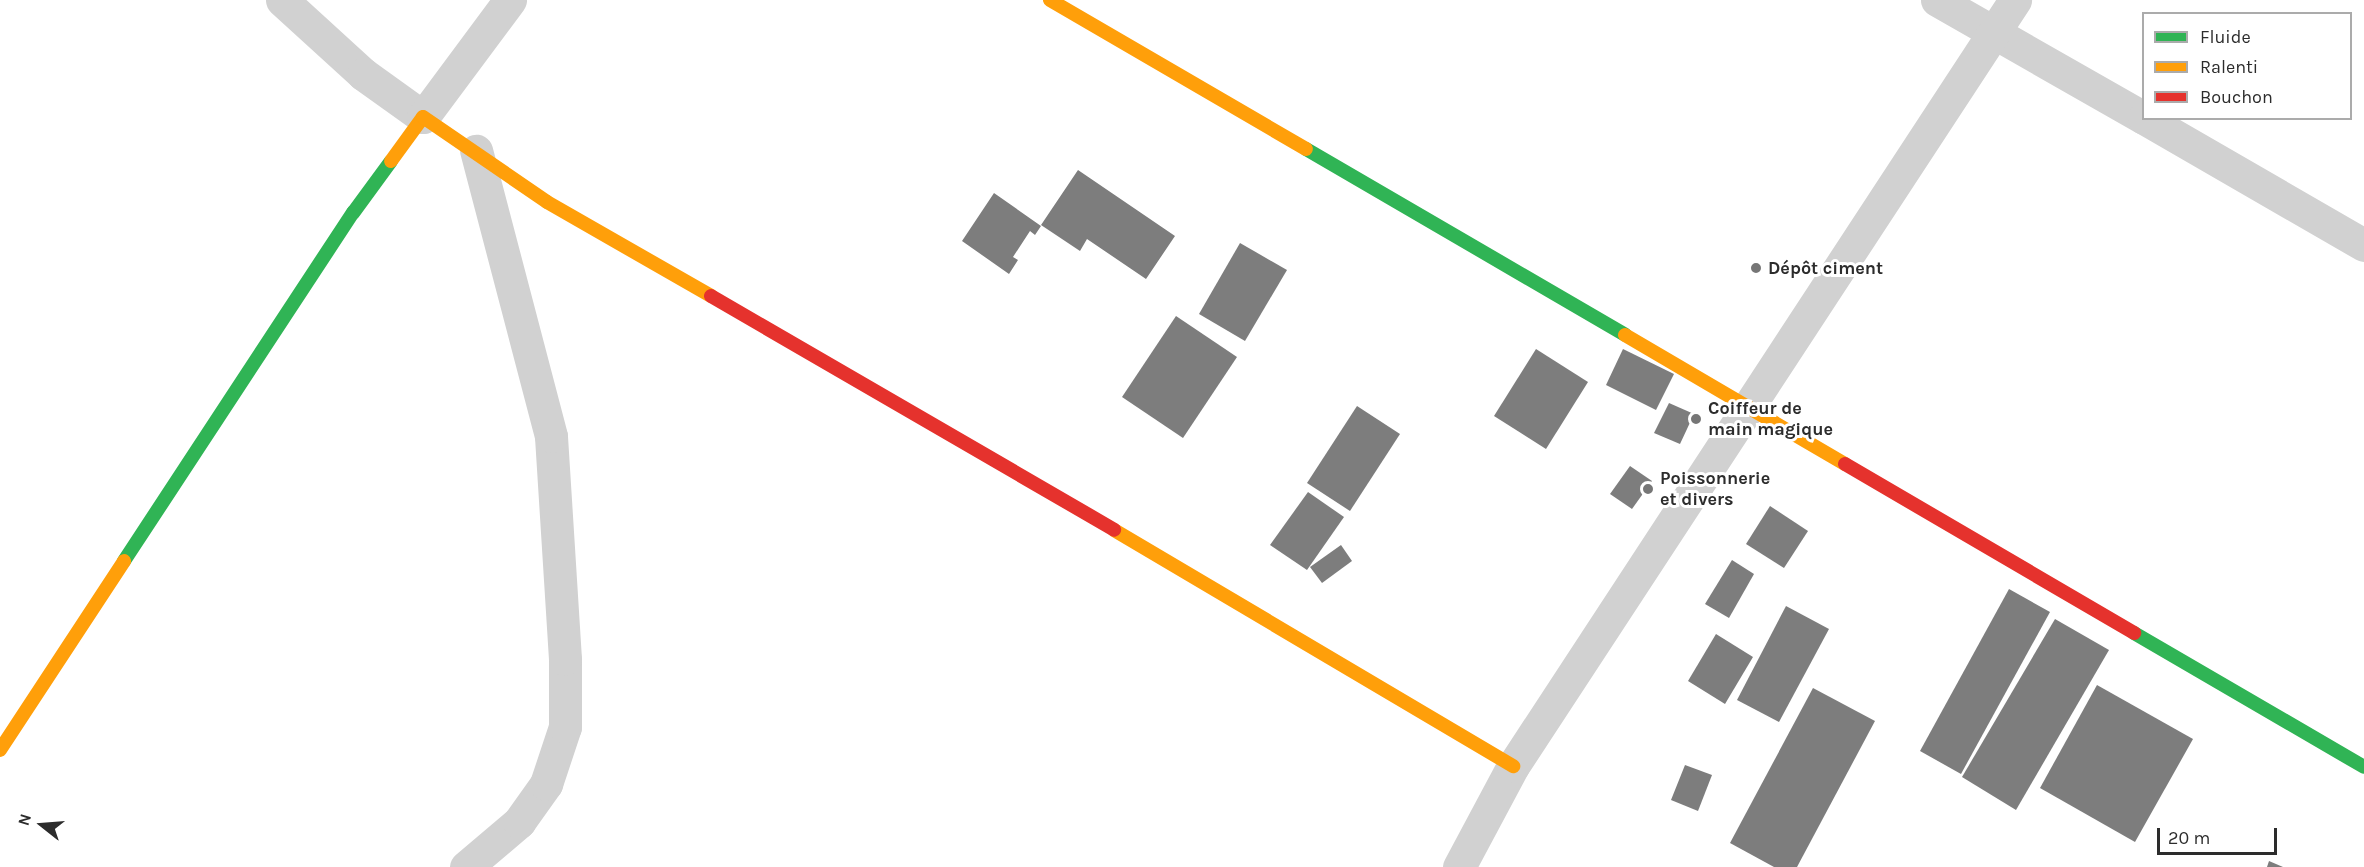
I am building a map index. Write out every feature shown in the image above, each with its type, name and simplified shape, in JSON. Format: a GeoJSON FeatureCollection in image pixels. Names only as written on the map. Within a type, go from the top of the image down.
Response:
{"type":"FeatureCollection","features":[{"type":"Feature","properties":{"kind":"street"},"geometry":{"type":"LineString","coordinates":[[282,0],[363,74],[547,202],[938,426],[1513,766]]}},
{"type":"Feature","properties":{"kind":"street"},"geometry":{"type":"LineString","coordinates":[[0,750],[353,213],[510,0]]}},
{"type":"Feature","properties":{"kind":"street"},"geometry":{"type":"LineString","coordinates":[[1050,0],[2364,767]]}},
{"type":"Feature","properties":{"kind":"street"},"geometry":{"type":"LineString","coordinates":[[1937,0],[2142,117]]}},
{"type":"Feature","properties":{"kind":"street"},"geometry":{"type":"LineString","coordinates":[[1459,867],[1513,766],[1746,407],[2015,0]]}},
{"type":"Feature","properties":{"kind":"street"},"geometry":{"type":"LineString","coordinates":[[2147,120],[2364,245]]}},
{"type":"Feature","properties":{"kind":"street"},"geometry":{"type":"LineString","coordinates":[[466,867],[519,822],[546,784],[565,727],[566,659],[551,436],[476,151]]}},
{"type":"Feature","properties":{"kind":"building"},"geometry":{"type":"Polygon","coordinates":[[[1078,170],[1175,236],[1146,279],[1087,239],[1080,251],[1041,225],[1078,170]]]}},
{"type":"Feature","properties":{"kind":"building"},"geometry":{"type":"Polygon","coordinates":[[[994,193],[1041,226],[1035,235],[1030,231],[1013,257],[1018,260],[1009,274],[962,241],[994,193]]]}},
{"type":"Feature","properties":{"kind":"building"},"geometry":{"type":"Polygon","coordinates":[[[1240,243],[1287,270],[1245,341],[1199,314],[1240,243]]]}},
{"type":"Feature","properties":{"kind":"building"},"geometry":{"type":"Polygon","coordinates":[[[1176,316],[1237,357],[1183,438],[1122,397],[1176,316]]]}},
{"type":"Feature","properties":{"kind":"building"},"geometry":{"type":"Polygon","coordinates":[[[1536,349],[1588,382],[1546,449],[1494,416],[1536,349]]]}},
{"type":"Feature","properties":{"kind":"building"},"geometry":{"type":"Polygon","coordinates":[[[1623,349],[1674,374],[1656,410],[1606,385],[1623,349]]]}},
{"type":"Feature","properties":{"kind":"building"},"geometry":{"type":"Polygon","coordinates":[[[1669,403],[1694,414],[1680,444],[1654,433],[1669,403]]]}},
{"type":"Feature","properties":{"kind":"building"},"geometry":{"type":"Polygon","coordinates":[[[1357,406],[1400,434],[1350,511],[1307,483],[1357,406]]]}},
{"type":"Feature","properties":{"kind":"building"},"geometry":{"type":"Polygon","coordinates":[[[1630,466],[1652,481],[1632,509],[1610,494],[1630,466]]]}},
{"type":"Feature","properties":{"kind":"building"},"geometry":{"type":"Polygon","coordinates":[[[1308,492],[1344,517],[1307,570],[1270,545],[1308,492]]]}},
{"type":"Feature","properties":{"kind":"building"},"geometry":{"type":"Polygon","coordinates":[[[1770,506],[1808,531],[1784,568],[1746,544],[1770,506]]]}},
{"type":"Feature","properties":{"kind":"building"},"geometry":{"type":"Polygon","coordinates":[[[1341,545],[1352,561],[1322,583],[1310,567],[1341,545]]]}},
{"type":"Feature","properties":{"kind":"building"},"geometry":{"type":"Polygon","coordinates":[[[1732,560],[1754,574],[1729,618],[1705,604],[1732,560]]]}},
{"type":"Feature","properties":{"kind":"building"},"geometry":{"type":"Polygon","coordinates":[[[2009,589],[2050,612],[1961,774],[1920,751],[2009,589]]]}},
{"type":"Feature","properties":{"kind":"building"},"geometry":{"type":"Polygon","coordinates":[[[1786,606],[1829,629],[1779,722],[1737,700],[1786,606]]]}},
{"type":"Feature","properties":{"kind":"building"},"geometry":{"type":"Polygon","coordinates":[[[2055,619],[2109,650],[2016,810],[1962,777],[2055,619]]]}},
{"type":"Feature","properties":{"kind":"building"},"geometry":{"type":"Polygon","coordinates":[[[1716,634],[1753,657],[1725,704],[1688,681],[1716,634]]]}},
{"type":"Feature","properties":{"kind":"building"},"geometry":{"type":"Polygon","coordinates":[[[2097,685],[2193,739],[2135,842],[2040,788],[2097,685]]]}},
{"type":"Feature","properties":{"kind":"building"},"geometry":{"type":"Polygon","coordinates":[[[1813,688],[1875,721],[1797,867],[1774,867],[1730,843],[1813,688]]]}},
{"type":"Feature","properties":{"kind":"building"},"geometry":{"type":"Polygon","coordinates":[[[1685,765],[1712,775],[1698,811],[1671,800],[1685,765]]]}},
{"type":"Feature","properties":{"kind":"building"},"geometry":{"type":"Polygon","coordinates":[[[2269,861],[2283,867],[2267,867],[2269,861]]]}},
{"type":"Feature","properties":{"kind":"traffic: fast"},"geometry":{"type":"LineString","coordinates":[[1306,149],[1625,335]]}},
{"type":"Feature","properties":{"kind":"traffic: fast"},"geometry":{"type":"LineString","coordinates":[[124,561],[353,213],[391,161]]}},
{"type":"Feature","properties":{"kind":"traffic: fast"},"geometry":{"type":"LineString","coordinates":[[2134,633],[2364,767]]}},
{"type":"Feature","properties":{"kind":"traffic: slow"},"geometry":{"type":"LineString","coordinates":[[1050,0],[1306,149]]}},
{"type":"Feature","properties":{"kind":"traffic: slow"},"geometry":{"type":"LineString","coordinates":[[391,161],[423,117],[547,202],[711,296]]}},
{"type":"Feature","properties":{"kind":"traffic: slow"},"geometry":{"type":"LineString","coordinates":[[1625,335],[1845,464]]}},
{"type":"Feature","properties":{"kind":"traffic: slow"},"geometry":{"type":"LineString","coordinates":[[1114,530],[1513,766]]}},
{"type":"Feature","properties":{"kind":"traffic: slow"},"geometry":{"type":"LineString","coordinates":[[0,750],[124,561]]}},
{"type":"Feature","properties":{"kind":"traffic: jam"},"geometry":{"type":"LineString","coordinates":[[711,296],[1114,530]]}},
{"type":"Feature","properties":{"kind":"traffic: jam"},"geometry":{"type":"LineString","coordinates":[[1845,464],[2134,633]]}},
{"type":"Feature","properties":{"kind":"place","name":"Dépôt ciment"},"geometry":{"type":"Point","coordinates":[1756,268]}},
{"type":"Feature","properties":{"kind":"place","name":"Coiffeur de main magique"},"geometry":{"type":"Point","coordinates":[1696,419]}},
{"type":"Feature","properties":{"kind":"place","name":"Poissonnerie et divers"},"geometry":{"type":"Point","coordinates":[1648,489]}}]}
